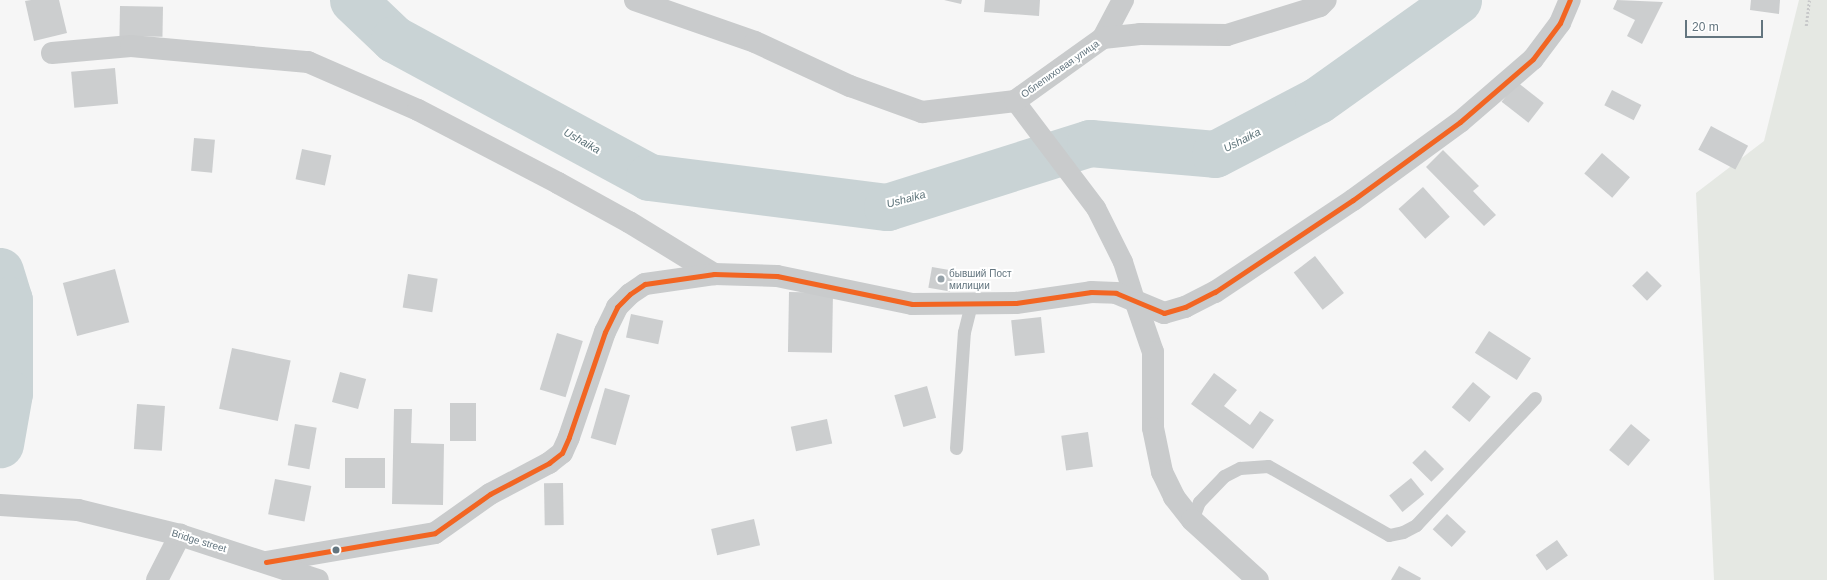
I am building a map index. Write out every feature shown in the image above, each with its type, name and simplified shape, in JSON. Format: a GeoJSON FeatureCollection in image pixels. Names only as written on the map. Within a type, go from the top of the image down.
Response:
{"type":"FeatureCollection","features":[{"type":"Feature","properties":{"kind":"street"},"geometry":{"type":"LineString","coordinates":[[635,0],[755,42],[850,86],[922,112],[1019,107],[1096,208],[1122,262],[1153,352],[1153,428],[1162,472],[1174,497],[1192,520],[1258,580]]}},
{"type":"Feature","properties":{"kind":"street","name":"Облепиховая улица"},"geometry":{"type":"LineString","coordinates":[[1019,107],[1103,38],[1123,0]]}},
{"type":"Feature","properties":{"kind":"street"},"geometry":{"type":"LineString","coordinates":[[1103,38],[1140,34],[1227,35],[1320,6],[1326,0]]}},
{"type":"Feature","properties":{"kind":"street"},"geometry":{"type":"LineString","coordinates":[[266,562],[436,533],[490,494],[549,463],[562,453],[569,437],[605,332],[616,307],[630,294],[645,284],[714,274],[777,276],[912,304],[1016,303],[1091,292],[1116,294],[1164,313],[1191,304],[1216,292],[1353,200],[1460,122],[1533,60],[1560,23],[1570,0]]}},
{"type":"Feature","properties":{"kind":"street"},"geometry":{"type":"LineString","coordinates":[[52,53],[131,46],[308,62],[418,110],[629,222],[714,274]]}},
{"type":"Feature","properties":{"kind":"street","name":"Bridge street"},"geometry":{"type":"LineString","coordinates":[[0,505],[78,510],[180,535],[318,580]]}},
{"type":"Feature","properties":{"kind":"street"},"geometry":{"type":"LineString","coordinates":[[157,580],[180,535]]}},
{"type":"Feature","properties":{"kind":"lane"},"geometry":{"type":"LineString","coordinates":[[956,448],[964,332],[971,304]]}},
{"type":"Feature","properties":{"kind":"lane"},"geometry":{"type":"LineString","coordinates":[[1192,520],[1199,502],[1224,476],[1240,468],[1268,466],[1388,535],[1403,532],[1416,525],[1535,398]]}},
{"type":"Feature","properties":{"kind":"path"},"geometry":{"type":"LineString","coordinates":[[1806,26],[1809,0]]}},
{"type":"Feature","properties":{"kind":"shaded area"},"geometry":{"type":"Polygon","coordinates":[[[1799,0],[1827,0],[1827,580],[1714,580],[1696,193],[1764,141],[1799,0]]]}},
{"type":"Feature","properties":{"kind":"building"},"geometry":{"type":"Polygon","coordinates":[[[59,0],[67,33],[34,41],[25,1],[59,0]]]}},
{"type":"Feature","properties":{"kind":"building"},"geometry":{"type":"Polygon","coordinates":[[[944,0],[962,0],[961,4],[944,0]]]}},
{"type":"Feature","properties":{"kind":"building"},"geometry":{"type":"Polygon","coordinates":[[[985,0],[1040,0],[1039,16],[984,12],[985,0]]]}},
{"type":"Feature","properties":{"kind":"building"},"geometry":{"type":"Polygon","coordinates":[[[1617,0],[1663,2],[1642,44],[1627,36],[1635,20],[1613,9],[1617,0]]]}},
{"type":"Feature","properties":{"kind":"building"},"geometry":{"type":"Polygon","coordinates":[[[1751,0],[1780,0],[1779,14],[1750,10],[1751,0]]]}},
{"type":"Feature","properties":{"kind":"building"},"geometry":{"type":"Polygon","coordinates":[[[120,6],[163,7],[162,37],[119,36],[120,6]]]}},
{"type":"Feature","properties":{"kind":"building"},"geometry":{"type":"Polygon","coordinates":[[[115,68],[118,104],[74,108],[71,72],[115,68]]]}},
{"type":"Feature","properties":{"kind":"building"},"geometry":{"type":"Polygon","coordinates":[[[1517,82],[1544,103],[1528,123],[1502,102],[1517,82]]]}},
{"type":"Feature","properties":{"kind":"building"},"geometry":{"type":"Polygon","coordinates":[[[1612,90],[1641,105],[1634,120],[1604,105],[1612,90]]]}},
{"type":"Feature","properties":{"kind":"building"},"geometry":{"type":"Polygon","coordinates":[[[1711,126],[1748,146],[1735,170],[1698,150],[1711,126]]]}},
{"type":"Feature","properties":{"kind":"building"},"geometry":{"type":"Polygon","coordinates":[[[194,138],[215,140],[212,173],[191,171],[194,138]]]}},
{"type":"Feature","properties":{"kind":"building"},"geometry":{"type":"Polygon","coordinates":[[[302,149],[331,155],[325,186],[296,179],[302,149]]]}},
{"type":"Feature","properties":{"kind":"building"},"geometry":{"type":"Polygon","coordinates":[[[1443,150],[1479,186],[1473,191],[1496,215],[1484,226],[1426,167],[1443,150]]]}},
{"type":"Feature","properties":{"kind":"building"},"geometry":{"type":"Polygon","coordinates":[[[1602,153],[1630,177],[1612,198],[1584,173],[1602,153]]]}},
{"type":"Feature","properties":{"kind":"building"},"geometry":{"type":"Polygon","coordinates":[[[1423,187],[1450,217],[1425,239],[1398,209],[1423,187]]]}},
{"type":"Feature","properties":{"kind":"building"},"geometry":{"type":"Polygon","coordinates":[[[1315,256],[1344,293],[1323,310],[1294,273],[1315,256]]]}},
{"type":"Feature","properties":{"kind":"building","name":"бывший Пост милиции"},"geometry":{"type":"Polygon","coordinates":[[[932,267],[954,271],[950,292],[928,288],[932,267]]]}},
{"type":"Feature","properties":{"kind":"building"},"geometry":{"type":"Polygon","coordinates":[[[115,269],[129,322],[77,336],[63,283],[115,269]]]}},
{"type":"Feature","properties":{"kind":"building"},"geometry":{"type":"Polygon","coordinates":[[[1647,271],[1662,286],[1647,301],[1632,286],[1647,271]]]}},
{"type":"Feature","properties":{"kind":"building"},"geometry":{"type":"Polygon","coordinates":[[[408,274],[438,279],[432,312],[403,308],[408,274]]]}},
{"type":"Feature","properties":{"kind":"building"},"geometry":{"type":"Polygon","coordinates":[[[789,292],[833,293],[832,353],[788,352],[789,292]]]}},
{"type":"Feature","properties":{"kind":"building"},"geometry":{"type":"Polygon","coordinates":[[[631,314],[663,321],[658,344],[626,337],[631,314]]]}},
{"type":"Feature","properties":{"kind":"building"},"geometry":{"type":"Polygon","coordinates":[[[1041,317],[1045,353],[1015,356],[1011,320],[1041,317]]]}},
{"type":"Feature","properties":{"kind":"building"},"geometry":{"type":"Polygon","coordinates":[[[1489,331],[1531,358],[1517,380],[1475,353],[1489,331]]]}},
{"type":"Feature","properties":{"kind":"building"},"geometry":{"type":"Polygon","coordinates":[[[557,333],[583,341],[566,397],[540,389],[557,333]]]}},
{"type":"Feature","properties":{"kind":"building"},"geometry":{"type":"Polygon","coordinates":[[[232,348],[291,360],[278,421],[219,409],[232,348]]]}},
{"type":"Feature","properties":{"kind":"building"},"geometry":{"type":"Polygon","coordinates":[[[340,372],[366,379],[358,409],[332,402],[340,372]]]}},
{"type":"Feature","properties":{"kind":"building"},"geometry":{"type":"Polygon","coordinates":[[[1214,373],[1237,390],[1224,406],[1250,425],[1260,411],[1274,420],[1253,449],[1191,404],[1214,373]]]}},
{"type":"Feature","properties":{"kind":"building"},"geometry":{"type":"Polygon","coordinates":[[[1473,382],[1491,397],[1469,422],[1452,407],[1473,382]]]}},
{"type":"Feature","properties":{"kind":"building"},"geometry":{"type":"Polygon","coordinates":[[[927,386],[936,418],[903,427],[894,395],[927,386]]]}},
{"type":"Feature","properties":{"kind":"building"},"geometry":{"type":"Polygon","coordinates":[[[605,388],[630,395],[616,445],[591,438],[605,388]]]}},
{"type":"Feature","properties":{"kind":"building"},"geometry":{"type":"Polygon","coordinates":[[[450,403],[476,403],[476,441],[450,441],[450,403]]]}},
{"type":"Feature","properties":{"kind":"building"},"geometry":{"type":"Polygon","coordinates":[[[137,404],[165,406],[162,451],[134,449],[137,404]]]}},
{"type":"Feature","properties":{"kind":"building"},"geometry":{"type":"Polygon","coordinates":[[[394,409],[412,409],[411,443],[444,444],[443,505],[392,504],[394,409]]]}},
{"type":"Feature","properties":{"kind":"building"},"geometry":{"type":"Polygon","coordinates":[[[827,419],[832,443],[796,451],[791,427],[827,419]]]}},
{"type":"Feature","properties":{"kind":"building"},"geometry":{"type":"Polygon","coordinates":[[[295,424],[317,428],[309,469],[288,465],[295,424]]]}},
{"type":"Feature","properties":{"kind":"building"},"geometry":{"type":"Polygon","coordinates":[[[1631,424],[1650,440],[1628,466],[1609,450],[1631,424]]]}},
{"type":"Feature","properties":{"kind":"building"},"geometry":{"type":"Polygon","coordinates":[[[1088,432],[1093,467],[1066,470],[1061,436],[1088,432]]]}},
{"type":"Feature","properties":{"kind":"building"},"geometry":{"type":"Polygon","coordinates":[[[1425,450],[1444,469],[1431,482],[1412,463],[1425,450]]]}},
{"type":"Feature","properties":{"kind":"building"},"geometry":{"type":"Polygon","coordinates":[[[345,458],[385,458],[385,488],[345,488],[345,458]]]}},
{"type":"Feature","properties":{"kind":"building"},"geometry":{"type":"Polygon","coordinates":[[[1411,478],[1424,494],[1402,512],[1389,496],[1411,478]]]}},
{"type":"Feature","properties":{"kind":"building"},"geometry":{"type":"Polygon","coordinates":[[[275,479],[311,486],[304,521],[268,514],[275,479]]]}},
{"type":"Feature","properties":{"kind":"building"},"geometry":{"type":"Polygon","coordinates":[[[544,483],[563,483],[564,525],[545,525],[544,483]]]}},
{"type":"Feature","properties":{"kind":"building"},"geometry":{"type":"Polygon","coordinates":[[[1447,514],[1466,532],[1452,547],[1433,529],[1447,514]]]}},
{"type":"Feature","properties":{"kind":"building"},"geometry":{"type":"Polygon","coordinates":[[[754,519],[760,545],[717,555],[711,529],[754,519]]]}},
{"type":"Feature","properties":{"kind":"building"},"geometry":{"type":"Polygon","coordinates":[[[1557,540],[1568,556],[1547,570],[1536,555],[1557,540]]]}},
{"type":"Feature","properties":{"kind":"building"},"geometry":{"type":"Polygon","coordinates":[[[1399,566],[1421,578],[1420,580],[1391,580],[1399,566]]]}},
{"type":"Feature","properties":{"kind":"waterway","name":"Ushaika"},"geometry":{"type":"LineString","coordinates":[[353,0],[394,39],[649,177],[887,207],[1090,143],[1215,154],[1318,100],[1458,0]]}},
{"type":"Feature","properties":{"kind":"waterway"},"geometry":{"type":"LineString","coordinates":[[0,271],[9,300],[9,393],[0,444]]}},
{"type":"Feature","properties":{"kind":"transit line"},"geometry":{"type":"LineString","coordinates":[[266,562],[435,533],[490,494],[549,463],[562,453],[569,437],[605,332],[617,307],[630,294],[645,284],[714,274],[777,276],[912,304],[1016,303],[1091,292],[1116,293],[1164,313],[1185,307],[1215,292],[1353,200],[1460,122],[1533,59],[1560,23],[1570,0]]}},
{"type":"Feature","properties":{"kind":"place","name":"бывший Пост милиции"},"geometry":{"type":"Point","coordinates":[941,279]}}]}
